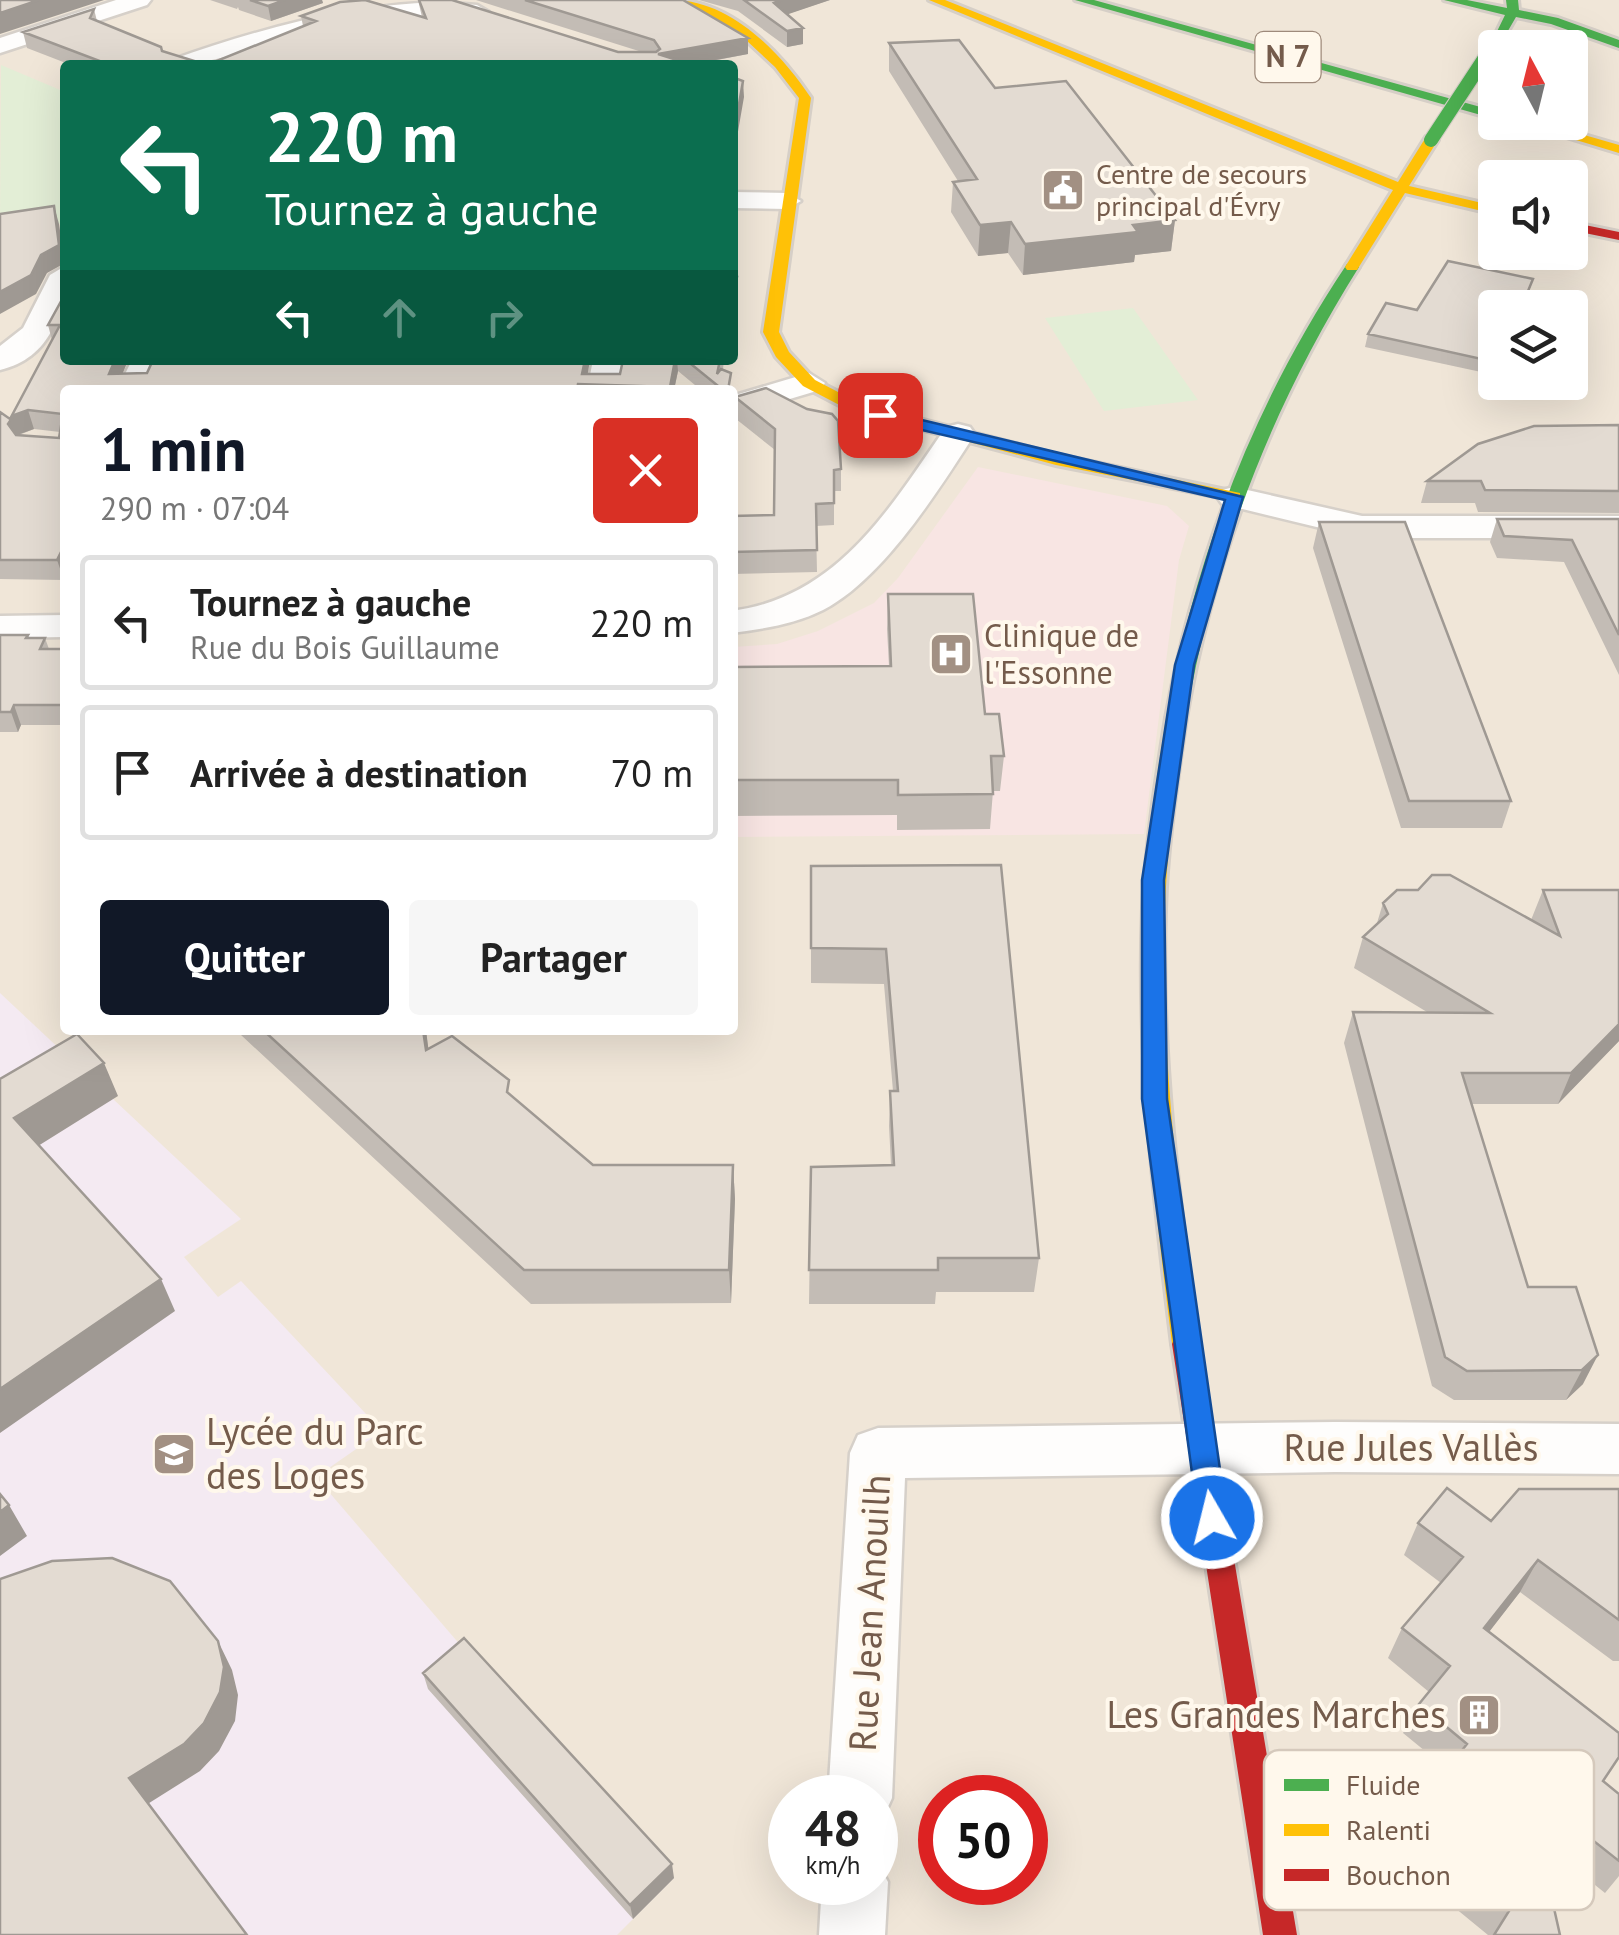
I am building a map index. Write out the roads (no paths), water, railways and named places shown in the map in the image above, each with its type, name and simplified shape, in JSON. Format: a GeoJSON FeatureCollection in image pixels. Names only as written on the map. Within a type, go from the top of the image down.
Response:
{"type":"FeatureCollection","features":[{"type":"Feature","properties":{"kind":"main road"},"geometry":{"type":"LineString","coordinates":[[678,0],[734,24],[767,46],[787,66],[805,98],[787,201],[771,332],[782,354],[810,383],[868,411],[1234,497]]}},
{"type":"Feature","properties":{"kind":"main road"},"geometry":{"type":"LineString","coordinates":[[936,0],[1401,188],[1478,206]]}},
{"type":"Feature","properties":{"kind":"main road","name":"N 7"},"geometry":{"type":"LineString","coordinates":[[1080,0],[1478,110]]}},
{"type":"Feature","properties":{"kind":"main road","name":"N 7"},"geometry":{"type":"LineString","coordinates":[[1156,0],[1478,87]]}},
{"type":"Feature","properties":{"kind":"main road"},"geometry":{"type":"LineString","coordinates":[[1450,0],[1518,4],[1619,44]]}},
{"type":"Feature","properties":{"kind":"main road"},"geometry":{"type":"LineString","coordinates":[[1264,1835],[1202,1448],[1154,1099],[1153,880],[1184,665],[1234,497],[1292,363],[1518,4]]}},
{"type":"Feature","properties":{"kind":"main road"},"geometry":{"type":"LineString","coordinates":[[1588,117],[1619,126]]}},
{"type":"Feature","properties":{"kind":"main road"},"geometry":{"type":"LineString","coordinates":[[1587,140],[1619,149]]}},
{"type":"Feature","properties":{"kind":"main road"},"geometry":{"type":"LineString","coordinates":[[1588,230],[1619,236]]}},
{"type":"Feature","properties":{"kind":"main road"},"geometry":{"type":"LineString","coordinates":[[1276,1910],[1280,1935]]}},
{"type":"Feature","properties":{"kind":"street"},"geometry":{"type":"LineString","coordinates":[[0,46],[139,0]]}},
{"type":"Feature","properties":{"kind":"street"},"geometry":{"type":"LineString","coordinates":[[194,60],[336,8],[364,2],[440,0],[494,17],[508,12]]}},
{"type":"Feature","properties":{"kind":"street"},"geometry":{"type":"LineString","coordinates":[[738,200],[787,201]]}},
{"type":"Feature","properties":{"kind":"street"},"geometry":{"type":"LineString","coordinates":[[0,361],[36,332],[60,296]]}},
{"type":"Feature","properties":{"kind":"street"},"geometry":{"type":"LineString","coordinates":[[738,404],[810,383]]}},
{"type":"Feature","properties":{"kind":"street"},"geometry":{"type":"LineString","coordinates":[[738,621],[782,612],[840,586],[862,565],[958,434]]}},
{"type":"Feature","properties":{"kind":"street"},"geometry":{"type":"LineString","coordinates":[[1234,497],[1362,527],[1619,527]]}},
{"type":"Feature","properties":{"kind":"street"},"geometry":{"type":"LineString","coordinates":[[0,626],[60,626]]}},
{"type":"Feature","properties":{"kind":"street","name":"Rue Jules Vallès"},"geometry":{"type":"LineString","coordinates":[[1202,1448],[1619,1449]]}},
{"type":"Feature","properties":{"kind":"street","name":"Rue Jean Anouilh"},"geometry":{"type":"LineString","coordinates":[[861,1775],[878,1453],[1202,1448]]}},
{"type":"Feature","properties":{"kind":"street"},"geometry":{"type":"LineString","coordinates":[[852,1935],[854,1905]]}},
{"type":"Feature","properties":{"kind":"place","name":"Centre de secours principal d'Évry"},"geometry":{"type":"Point","coordinates":[1063,190]}},
{"type":"Feature","properties":{"kind":"place","name":"Clinique de l'Essonne"},"geometry":{"type":"Point","coordinates":[951,654]}},
{"type":"Feature","properties":{"kind":"place","name":"Lycée du Parc des Loges"},"geometry":{"type":"Point","coordinates":[174,1454]}},
{"type":"Feature","properties":{"kind":"place","name":"Les Grandes Marches"},"geometry":{"type":"Point","coordinates":[1479,1715]}}]}
